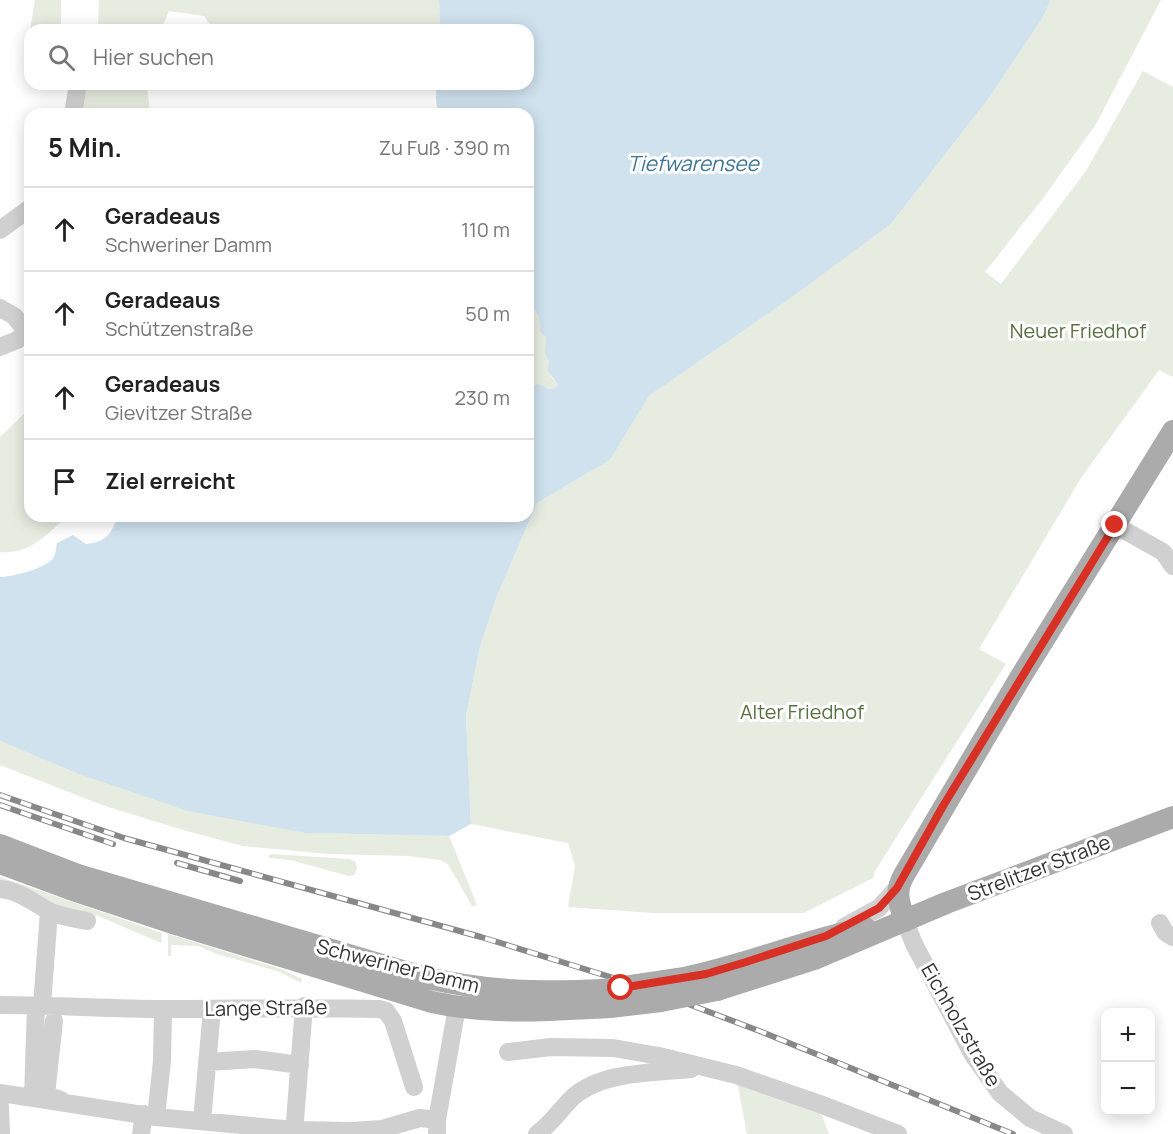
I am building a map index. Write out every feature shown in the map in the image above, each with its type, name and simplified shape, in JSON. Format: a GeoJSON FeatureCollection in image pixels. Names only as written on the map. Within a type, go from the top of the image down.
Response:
{"type":"FeatureCollection","features":[{"type":"Feature","properties":{"kind":"main road"},"geometry":{"type":"LineString","coordinates":[[905,921],[897,888],[954,787],[1173,431]]}},
{"type":"Feature","properties":{"kind":"main road","name":"Strelitzer Straße"},"geometry":{"type":"LineString","coordinates":[[905,921],[1173,817]]}},
{"type":"Feature","properties":{"kind":"main road","name":"Schweriner Damm"},"geometry":{"type":"LineString","coordinates":[[0,845],[78,875],[409,973],[458,996],[511,991],[555,992],[613,989],[678,979],[706,974],[826,936],[905,921]]}},
{"type":"Feature","properties":{"kind":"main road","name":"Schweriner Damm"},"geometry":{"type":"LineString","coordinates":[[0,863],[179,925],[325,970],[523,1011],[610,1007],[661,1001],[717,990],[806,962],[905,921]]}},
{"type":"Feature","properties":{"kind":"street"},"geometry":{"type":"LineString","coordinates":[[75,108],[77,90]]}},
{"type":"Feature","properties":{"kind":"street"},"geometry":{"type":"LineString","coordinates":[[0,230],[24,212]]}},
{"type":"Feature","properties":{"kind":"street"},"geometry":{"type":"LineString","coordinates":[[0,308],[14,316],[24,326]]}},
{"type":"Feature","properties":{"kind":"street"},"geometry":{"type":"LineString","coordinates":[[0,347],[24,335]]}},
{"type":"Feature","properties":{"kind":"street"},"geometry":{"type":"LineString","coordinates":[[1115,525],[1163,552],[1173,566]]}},
{"type":"Feature","properties":{"kind":"street"},"geometry":{"type":"LineString","coordinates":[[826,936],[879,908],[897,888]]}},
{"type":"Feature","properties":{"kind":"street"},"geometry":{"type":"LineString","coordinates":[[0,889],[19,893],[50,912],[87,921]]}},
{"type":"Feature","properties":{"kind":"street"},"geometry":{"type":"LineString","coordinates":[[39,1087],[48,1016],[50,912]]}},
{"type":"Feature","properties":{"kind":"street","name":"Eichholzstraße"},"geometry":{"type":"LineString","coordinates":[[905,921],[914,944],[973,1055],[1000,1093],[1030,1118],[1064,1134]]}},
{"type":"Feature","properties":{"kind":"street"},"geometry":{"type":"LineString","coordinates":[[1160,923],[1165,932],[1173,938]]}},
{"type":"Feature","properties":{"kind":"street"},"geometry":{"type":"LineString","coordinates":[[0,1093],[39,1087],[63,1103],[201,1121],[244,1130],[382,1131],[420,1118],[437,1127],[458,996]]}},
{"type":"Feature","properties":{"kind":"street","name":"Lange Straße"},"geometry":{"type":"LineString","coordinates":[[0,1005],[48,1016],[127,1008],[212,1009],[304,1006],[379,1009],[386,1011],[393,1021],[414,1087]]}},
{"type":"Feature","properties":{"kind":"street"},"geometry":{"type":"LineString","coordinates":[[294,1132],[304,1006]]}},
{"type":"Feature","properties":{"kind":"street"},"geometry":{"type":"LineString","coordinates":[[141,1134],[150,1116],[162,1061],[163,1009]]}},
{"type":"Feature","properties":{"kind":"street"},"geometry":{"type":"LineString","coordinates":[[201,1121],[212,1009]]}},
{"type":"Feature","properties":{"kind":"street"},"geometry":{"type":"LineString","coordinates":[[508,1052],[551,1047],[613,1048],[659,1056],[736,1075],[898,1134]]}},
{"type":"Feature","properties":{"kind":"street"},"geometry":{"type":"LineString","coordinates":[[208,1062],[255,1059],[300,1065]]}},
{"type":"Feature","properties":{"kind":"street"},"geometry":{"type":"LineString","coordinates":[[537,1134],[546,1128],[573,1097],[602,1080],[702,1068]]}},
{"type":"Feature","properties":{"kind":"street"},"geometry":{"type":"LineString","coordinates":[[0,1106],[5,1128]]}},
{"type":"Feature","properties":{"kind":"green space"},"geometry":{"type":"Polygon","coordinates":[[[35,0],[61,0],[61,24],[31,24],[35,0]]]}},
{"type":"Feature","properties":{"kind":"green space"},"geometry":{"type":"Polygon","coordinates":[[[99,0],[439,0],[440,24],[209,24],[204,16],[169,11],[164,24],[98,24],[99,0]]]}},
{"type":"Feature","properties":{"kind":"green space"},"geometry":{"type":"Polygon","coordinates":[[[1051,0],[1161,0],[1096,124],[1044,197],[985,272],[1001,284],[1086,171],[1143,71],[1173,87],[1173,377],[1159,370],[1081,478],[979,649],[1006,664],[875,871],[873,878],[804,913],[653,913],[568,907],[575,866],[568,843],[471,824],[466,716],[480,647],[497,596],[529,522],[534,522],[534,510],[537,503],[610,460],[649,396],[795,295],[891,224],[989,98],[1042,19],[1051,0]]]}},
{"type":"Feature","properties":{"kind":"green space"},"geometry":{"type":"Polygon","coordinates":[[[83,90],[148,90],[149,108],[81,108],[83,90]]]}},
{"type":"Feature","properties":{"kind":"green space"},"geometry":{"type":"Polygon","coordinates":[[[534,308],[539,317],[540,331],[546,338],[551,376],[558,384],[550,389],[534,385],[534,308]]]}},
{"type":"Feature","properties":{"kind":"green space"},"geometry":{"type":"Polygon","coordinates":[[[24,414],[24,522],[61,522],[45,537],[29,547],[10,552],[0,552],[0,437],[24,414]]]}},
{"type":"Feature","properties":{"kind":"green space"},"geometry":{"type":"Polygon","coordinates":[[[0,741],[76,773],[306,833],[449,836],[477,905],[472,906],[448,864],[440,860],[408,856],[328,854],[243,846],[183,830],[102,805],[0,765],[0,741]]]}},
{"type":"Feature","properties":{"kind":"green space"},"geometry":{"type":"Polygon","coordinates":[[[271,854],[350,859],[356,862],[357,869],[354,875],[349,876],[290,860],[270,858],[268,856],[271,854]]]}},
{"type":"Feature","properties":{"kind":"green space"},"geometry":{"type":"Polygon","coordinates":[[[0,877],[162,933],[161,943],[96,915],[95,919],[62,911],[0,883],[0,877]]]}},
{"type":"Feature","properties":{"kind":"green space"},"geometry":{"type":"Polygon","coordinates":[[[168,934],[281,969],[302,979],[301,983],[280,972],[214,953],[199,946],[171,945],[171,956],[168,956],[168,934]]]}},
{"type":"Feature","properties":{"kind":"green space"},"geometry":{"type":"Polygon","coordinates":[[[736,1075],[817,1103],[829,1134],[747,1134],[736,1075]]]}},
{"type":"Feature","properties":{"kind":"water","name":"Tiefwarensee"},"geometry":{"type":"Polygon","coordinates":[[[439,0],[1051,0],[1042,19],[989,98],[891,224],[795,295],[649,396],[610,460],[537,503],[534,510],[534,385],[550,389],[558,384],[548,371],[549,361],[545,353],[546,338],[540,331],[539,317],[534,308],[534,108],[438,108],[436,96],[436,90],[534,90],[534,24],[440,24],[439,0]]]}},
{"type":"Feature","properties":{"kind":"water","name":"Tiefwarensee"},"geometry":{"type":"Polygon","coordinates":[[[115,522],[529,522],[497,596],[480,647],[466,716],[471,824],[449,836],[306,833],[188,811],[76,773],[0,741],[0,577],[21,574],[44,565],[54,557],[57,543],[73,535],[86,544],[104,539],[115,522]]]}},
{"type":"Feature","properties":{"kind":"railway"},"geometry":{"type":"LineString","coordinates":[[0,795],[124,838],[481,937],[646,988],[762,1032],[1013,1134]]}},
{"type":"Feature","properties":{"kind":"railway"},"geometry":{"type":"LineString","coordinates":[[0,805],[113,844]]}},
{"type":"Feature","properties":{"kind":"railway"},"geometry":{"type":"LineString","coordinates":[[177,863],[240,881]]}},
{"type":"Feature","properties":{"kind":"route"},"geometry":{"type":"LineString","coordinates":[[621,988],[706,974],[746,962],[826,936],[879,908],[897,888],[943,806],[1115,525]]}},
{"type":"Feature","properties":{"kind":"park label","name":"Neuer Friedhof"},"geometry":{"type":"Point","coordinates":[1078,331]}},
{"type":"Feature","properties":{"kind":"park label","name":"Alter Friedhof"},"geometry":{"type":"Point","coordinates":[802,712]}}]}
